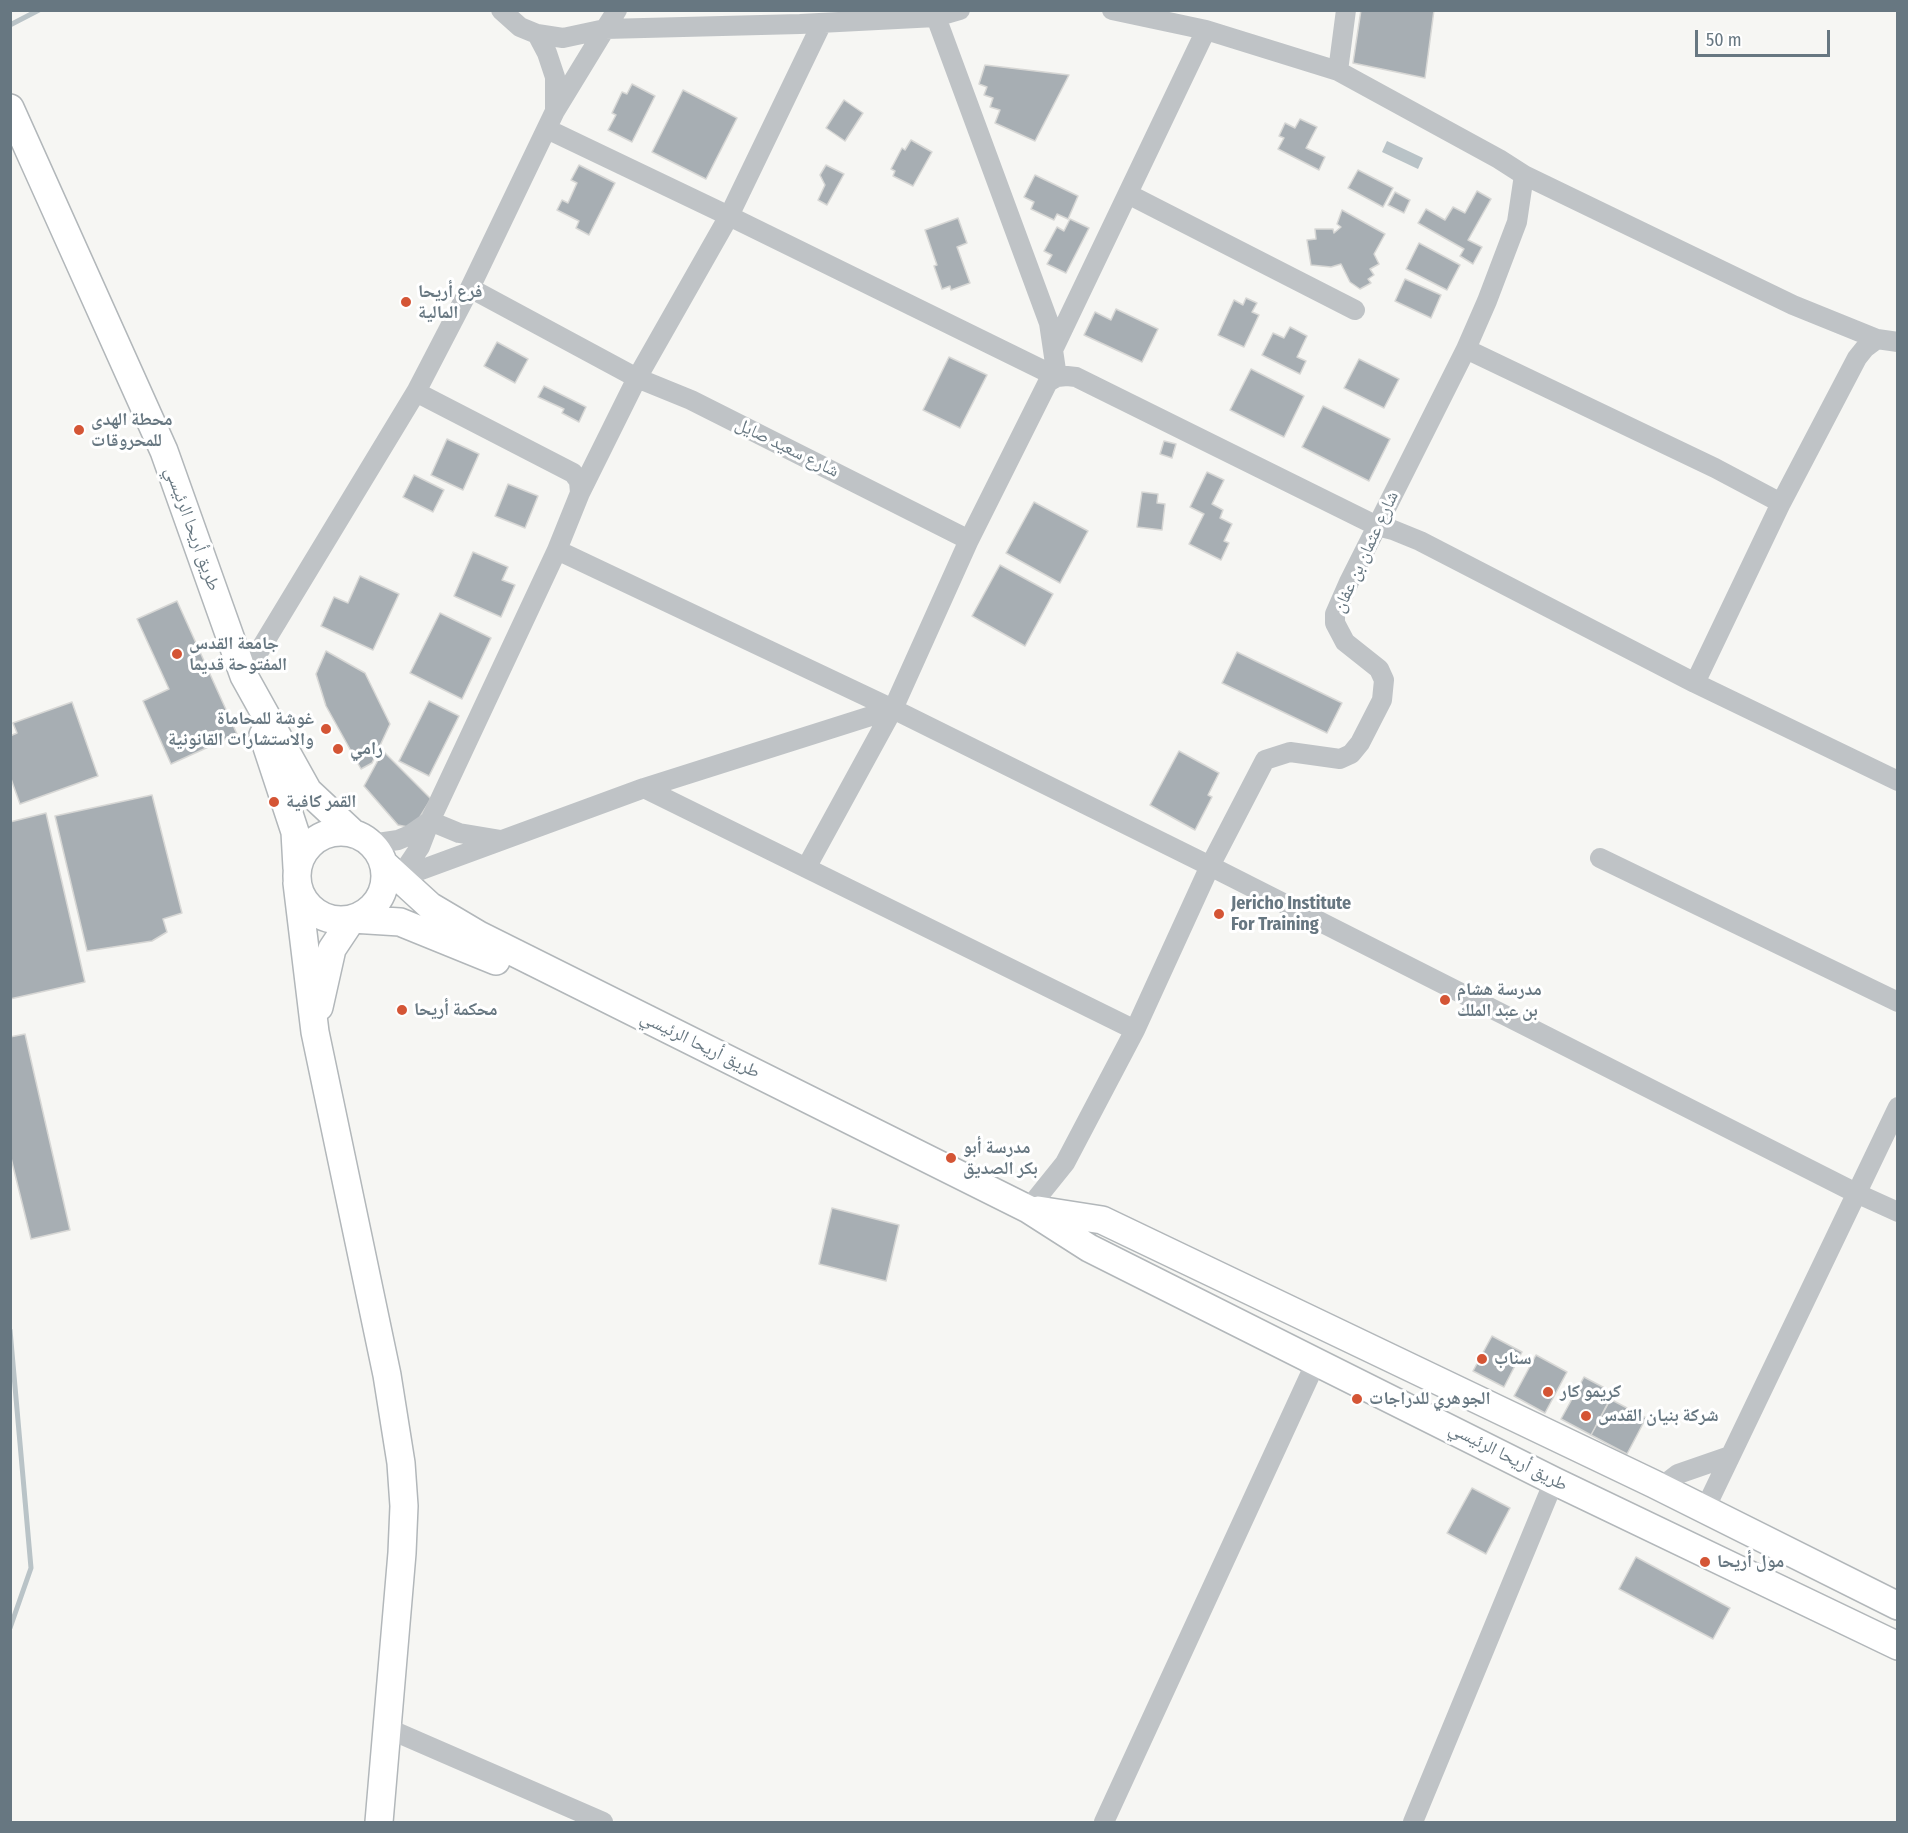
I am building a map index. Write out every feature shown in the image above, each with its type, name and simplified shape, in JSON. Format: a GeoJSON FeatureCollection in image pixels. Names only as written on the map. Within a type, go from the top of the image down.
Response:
{"type":"FeatureCollection","features":[{"type":"Feature","properties":{"kind":"main road","name":"طريق أريحا الرئيسي"},"geometry":{"type":"LineString","coordinates":[[10,108],[164,451],[244,676],[308,790],[430,906],[479,935],[1028,1209],[1089,1248],[1554,1481],[1898,1646]]}},
{"type":"Feature","properties":{"kind":"main road"},"geometry":{"type":"LineString","coordinates":[[244,676],[295,832],[297,876],[315,1032],[387,1375],[401,1463],[404,1506],[402,1552],[380,1822]]}},
{"type":"Feature","properties":{"kind":"main road"},"geometry":{"type":"LineString","coordinates":[[315,1032],[332,949],[352,919],[365,913],[375,904],[382,891],[385,877],[377,855],[339,832],[325,835],[312,842],[302,854],[297,876],[302,898],[311,909],[324,917],[334,921],[352,919],[400,922],[646,1019]]}},
{"type":"Feature","properties":{"kind":"main road","name":"طريق أريحا الرئيسي"},"geometry":{"type":"LineString","coordinates":[[1028,1209],[1102,1220],[1661,1487],[1898,1606]]}},
{"type":"Feature","properties":{"kind":"street"},"geometry":{"type":"LineString","coordinates":[[501,10],[520,27],[537,34],[563,38],[605,30],[822,23],[936,16],[960,10]]}},
{"type":"Feature","properties":{"kind":"street"},"geometry":{"type":"LineString","coordinates":[[244,676],[416,392],[470,288],[555,111],[617,10]]}},
{"type":"Feature","properties":{"kind":"street"},"geometry":{"type":"LineString","coordinates":[[1112,10],[1206,30],[1338,72],[1524,175],[1793,305],[1877,339],[1898,342]]}},
{"type":"Feature","properties":{"kind":"street"},"geometry":{"type":"LineString","coordinates":[[1338,72],[1346,10]]}},
{"type":"Feature","properties":{"kind":"street"},"geometry":{"type":"LineString","coordinates":[[936,16],[1049,323],[1057,377]]}},
{"type":"Feature","properties":{"kind":"street"},"geometry":{"type":"LineString","coordinates":[[377,855],[420,847],[430,821],[557,550],[580,494],[637,378],[729,216],[822,23]]}},
{"type":"Feature","properties":{"kind":"street"},"geometry":{"type":"LineString","coordinates":[[1053,350],[1206,30]]}},
{"type":"Feature","properties":{"kind":"street"},"geometry":{"type":"LineString","coordinates":[[537,34],[547,53],[555,77],[555,111]]}},
{"type":"Feature","properties":{"kind":"street"},"geometry":{"type":"LineString","coordinates":[[547,129],[1057,377]]}},
{"type":"Feature","properties":{"kind":"street","name":"شارع عثمان بن عفان"},"geometry":{"type":"LineString","coordinates":[[1210,866],[1265,760],[1290,752],[1340,759],[1351,754],[1360,743],[1382,700],[1384,680],[1379,669],[1345,642],[1335,623],[1335,614],[1348,582],[1466,349],[1487,301],[1517,222],[1524,175]]}},
{"type":"Feature","properties":{"kind":"street"},"geometry":{"type":"LineString","coordinates":[[1128,194],[1355,310]]}},
{"type":"Feature","properties":{"kind":"street","name":"شارع سعيد صايل"},"geometry":{"type":"LineString","coordinates":[[470,288],[637,378],[691,400],[969,540]]}},
{"type":"Feature","properties":{"kind":"street"},"geometry":{"type":"LineString","coordinates":[[1695,683],[1781,503],[1857,358],[1877,339]]}},
{"type":"Feature","properties":{"kind":"street"},"geometry":{"type":"LineString","coordinates":[[1466,349],[1715,468],[1781,503]]}},
{"type":"Feature","properties":{"kind":"street"},"geometry":{"type":"LineString","coordinates":[[806,868],[892,709],[969,540],[1048,382],[1057,377],[1067,376],[1077,377],[1377,526],[1420,541],[1695,683],[1898,781]]}},
{"type":"Feature","properties":{"kind":"street"},"geometry":{"type":"LineString","coordinates":[[416,392],[573,473],[579,481],[580,494]]}},
{"type":"Feature","properties":{"kind":"street"},"geometry":{"type":"LineString","coordinates":[[557,550],[892,709],[1898,1212]]}},
{"type":"Feature","properties":{"kind":"street"},"geometry":{"type":"LineString","coordinates":[[377,855],[502,841],[644,788],[892,709]]}},
{"type":"Feature","properties":{"kind":"street"},"geometry":{"type":"LineString","coordinates":[[644,788],[1135,1030]]}},
{"type":"Feature","properties":{"kind":"street"},"geometry":{"type":"LineString","coordinates":[[430,821],[459,833],[502,841]]}},
{"type":"Feature","properties":{"kind":"street"},"geometry":{"type":"LineString","coordinates":[[377,855],[430,821]]}},
{"type":"Feature","properties":{"kind":"street"},"geometry":{"type":"LineString","coordinates":[[1600,858],[1898,1002]]}},
{"type":"Feature","properties":{"kind":"street"},"geometry":{"type":"LineString","coordinates":[[1028,1209],[1065,1163],[1135,1030],[1210,866]]}},
{"type":"Feature","properties":{"kind":"street"},"geometry":{"type":"LineString","coordinates":[[1705,1509],[1898,1107]]}},
{"type":"Feature","properties":{"kind":"street"},"geometry":{"type":"LineString","coordinates":[[1104,1822],[1316,1362]]}},
{"type":"Feature","properties":{"kind":"street"},"geometry":{"type":"LineString","coordinates":[[1661,1487],[1678,1474],[1730,1456]]}},
{"type":"Feature","properties":{"kind":"street"},"geometry":{"type":"LineString","coordinates":[[1413,1822],[1554,1481]]}},
{"type":"Feature","properties":{"kind":"street"},"geometry":{"type":"LineString","coordinates":[[389,1729],[603,1822]]}},
{"type":"Feature","properties":{"kind":"shaded area"},"geometry":{"type":"Polygon","coordinates":[[[1387,141],[1423,158],[1418,169],[1382,152],[1387,141]]]}},
{"type":"Feature","properties":{"kind":"building"},"geometry":{"type":"Polygon","coordinates":[[[1361,10],[1434,10],[1425,78],[1353,63],[1361,10]]]}},
{"type":"Feature","properties":{"kind":"building"},"geometry":{"type":"Polygon","coordinates":[[[985,65],[1069,75],[1035,141],[995,123],[1000,110],[990,107],[993,98],[984,95],[987,87],[979,84],[985,65]]]}},
{"type":"Feature","properties":{"kind":"building"},"geometry":{"type":"Polygon","coordinates":[[[632,84],[655,96],[632,142],[608,130],[616,115],[612,113],[622,92],[627,94],[632,84]]]}},
{"type":"Feature","properties":{"kind":"building"},"geometry":{"type":"Polygon","coordinates":[[[683,90],[737,118],[706,179],[652,152],[683,90]]]}},
{"type":"Feature","properties":{"kind":"building"},"geometry":{"type":"Polygon","coordinates":[[[844,100],[863,113],[845,141],[826,128],[844,100]]]}},
{"type":"Feature","properties":{"kind":"building"},"geometry":{"type":"Polygon","coordinates":[[[1300,119],[1317,127],[1306,148],[1325,157],[1319,170],[1278,149],[1284,138],[1279,136],[1285,123],[1295,128],[1300,119]]]}},
{"type":"Feature","properties":{"kind":"building"},"geometry":{"type":"Polygon","coordinates":[[[911,140],[932,152],[913,186],[893,176],[895,171],[891,169],[902,148],[905,150],[911,140]]]}},
{"type":"Feature","properties":{"kind":"building"},"geometry":{"type":"Polygon","coordinates":[[[579,165],[615,183],[589,235],[576,228],[579,221],[557,210],[562,200],[568,203],[577,183],[571,180],[579,165]]]}},
{"type":"Feature","properties":{"kind":"building"},"geometry":{"type":"Polygon","coordinates":[[[826,165],[844,174],[827,205],[818,200],[825,185],[820,175],[826,165]]]}},
{"type":"Feature","properties":{"kind":"building"},"geometry":{"type":"Polygon","coordinates":[[[1358,170],[1393,188],[1383,207],[1348,188],[1358,170]]]}},
{"type":"Feature","properties":{"kind":"building"},"geometry":{"type":"Polygon","coordinates":[[[1035,175],[1078,196],[1068,219],[1057,214],[1054,220],[1031,209],[1034,202],[1024,197],[1035,175]]]}},
{"type":"Feature","properties":{"kind":"building"},"geometry":{"type":"Polygon","coordinates":[[[1477,191],[1491,199],[1468,240],[1482,247],[1473,264],[1460,256],[1464,249],[1418,223],[1426,209],[1445,220],[1453,207],[1465,213],[1477,191]]]}},
{"type":"Feature","properties":{"kind":"building"},"geometry":{"type":"Polygon","coordinates":[[[1395,192],[1410,200],[1404,213],[1388,205],[1395,192]]]}},
{"type":"Feature","properties":{"kind":"building"},"geometry":{"type":"Polygon","coordinates":[[[1342,210],[1385,234],[1374,254],[1379,264],[1370,269],[1374,275],[1368,279],[1371,283],[1360,289],[1350,282],[1341,264],[1331,267],[1311,265],[1307,240],[1316,239],[1315,229],[1333,229],[1334,233],[1341,227],[1337,224],[1342,210]]]}},
{"type":"Feature","properties":{"kind":"building"},"geometry":{"type":"Polygon","coordinates":[[[958,218],[967,243],[957,247],[970,283],[951,290],[950,286],[942,289],[934,266],[937,265],[925,230],[958,218]]]}},
{"type":"Feature","properties":{"kind":"building"},"geometry":{"type":"Polygon","coordinates":[[[1070,219],[1089,228],[1066,273],[1047,264],[1052,255],[1044,251],[1057,227],[1064,231],[1070,219]]]}},
{"type":"Feature","properties":{"kind":"building"},"geometry":{"type":"Polygon","coordinates":[[[1419,243],[1460,265],[1447,290],[1406,269],[1419,243]]]}},
{"type":"Feature","properties":{"kind":"building"},"geometry":{"type":"Polygon","coordinates":[[[1405,279],[1441,295],[1431,318],[1395,301],[1405,279]]]}},
{"type":"Feature","properties":{"kind":"building"},"geometry":{"type":"Polygon","coordinates":[[[1246,298],[1257,303],[1252,312],[1259,315],[1244,347],[1218,335],[1234,300],[1243,305],[1246,298]]]}},
{"type":"Feature","properties":{"kind":"building"},"geometry":{"type":"Polygon","coordinates":[[[1116,309],[1158,329],[1142,362],[1084,335],[1095,312],[1111,320],[1116,309]]]}},
{"type":"Feature","properties":{"kind":"building"},"geometry":{"type":"Polygon","coordinates":[[[1290,327],[1307,336],[1297,357],[1306,361],[1300,374],[1262,355],[1273,333],[1284,338],[1290,327]]]}},
{"type":"Feature","properties":{"kind":"building"},"geometry":{"type":"Polygon","coordinates":[[[497,342],[528,359],[515,383],[484,366],[497,342]]]}},
{"type":"Feature","properties":{"kind":"building"},"geometry":{"type":"Polygon","coordinates":[[[949,357],[987,375],[960,428],[923,410],[949,357]]]}},
{"type":"Feature","properties":{"kind":"building"},"geometry":{"type":"Polygon","coordinates":[[[1359,359],[1399,379],[1384,408],[1344,388],[1359,359]]]}},
{"type":"Feature","properties":{"kind":"building"},"geometry":{"type":"Polygon","coordinates":[[[1251,369],[1304,396],[1284,437],[1230,410],[1251,369]]]}},
{"type":"Feature","properties":{"kind":"building"},"geometry":{"type":"Polygon","coordinates":[[[544,386],[586,407],[579,422],[562,413],[564,409],[538,397],[544,386]]]}},
{"type":"Feature","properties":{"kind":"building"},"geometry":{"type":"Polygon","coordinates":[[[1323,406],[1390,439],[1369,481],[1302,447],[1323,406]]]}},
{"type":"Feature","properties":{"kind":"building"},"geometry":{"type":"Polygon","coordinates":[[[447,439],[479,454],[463,490],[431,475],[447,439]]]}},
{"type":"Feature","properties":{"kind":"building"},"geometry":{"type":"Polygon","coordinates":[[[1164,441],[1176,444],[1172,458],[1160,454],[1164,441]]]}},
{"type":"Feature","properties":{"kind":"building"},"geometry":{"type":"Polygon","coordinates":[[[1207,472],[1224,480],[1212,504],[1223,510],[1220,518],[1232,524],[1224,541],[1229,543],[1221,560],[1189,544],[1204,514],[1190,507],[1207,472]]]}},
{"type":"Feature","properties":{"kind":"building"},"geometry":{"type":"Polygon","coordinates":[[[414,475],[444,490],[433,512],[403,497],[414,475]]]}},
{"type":"Feature","properties":{"kind":"building"},"geometry":{"type":"Polygon","coordinates":[[[508,484],[538,496],[525,528],[495,516],[508,484]]]}},
{"type":"Feature","properties":{"kind":"building"},"geometry":{"type":"Polygon","coordinates":[[[1142,492],[1158,494],[1157,503],[1165,504],[1162,530],[1137,527],[1142,492]]]}},
{"type":"Feature","properties":{"kind":"building"},"geometry":{"type":"Polygon","coordinates":[[[1034,502],[1088,531],[1060,583],[1006,553],[1034,502]]]}},
{"type":"Feature","properties":{"kind":"building"},"geometry":{"type":"Polygon","coordinates":[[[473,552],[508,567],[502,580],[515,585],[501,617],[454,596],[473,552]]]}},
{"type":"Feature","properties":{"kind":"building"},"geometry":{"type":"Polygon","coordinates":[[[1000,565],[1053,594],[1025,646],[972,616],[1000,565]]]}},
{"type":"Feature","properties":{"kind":"building"},"geometry":{"type":"Polygon","coordinates":[[[360,576],[399,594],[373,650],[321,626],[334,597],[348,603],[360,576]]]}},
{"type":"Feature","properties":{"kind":"building","name":"جامعة القدس المفتوحة قديما"},"geometry":{"type":"Polygon","coordinates":[[[177,601],[237,734],[171,764],[143,701],[169,689],[137,619],[177,601]]]}},
{"type":"Feature","properties":{"kind":"building"},"geometry":{"type":"Polygon","coordinates":[[[440,613],[491,638],[462,699],[410,673],[440,613]]]}},
{"type":"Feature","properties":{"kind":"building"},"geometry":{"type":"Polygon","coordinates":[[[326,651],[365,673],[390,724],[372,763],[361,769],[326,706],[316,674],[326,651]]]}},
{"type":"Feature","properties":{"kind":"building"},"geometry":{"type":"Polygon","coordinates":[[[1237,652],[1342,703],[1327,733],[1222,683],[1237,652]]]}},
{"type":"Feature","properties":{"kind":"building"},"geometry":{"type":"Polygon","coordinates":[[[429,701],[459,716],[429,776],[399,761],[429,701]]]}},
{"type":"Feature","properties":{"kind":"building"},"geometry":{"type":"Polygon","coordinates":[[[72,702],[98,776],[20,804],[10,776],[10,736],[17,733],[13,723],[72,702]]]}},
{"type":"Feature","properties":{"kind":"building"},"geometry":{"type":"Polygon","coordinates":[[[383,751],[431,799],[413,828],[398,825],[364,786],[383,751]]]}},
{"type":"Feature","properties":{"kind":"building"},"geometry":{"type":"Polygon","coordinates":[[[1179,751],[1219,773],[1208,795],[1212,797],[1195,830],[1150,805],[1179,751]]]}},
{"type":"Feature","properties":{"kind":"building"},"geometry":{"type":"Polygon","coordinates":[[[152,795],[182,913],[163,919],[167,932],[152,941],[87,951],[55,816],[152,795]]]}},
{"type":"Feature","properties":{"kind":"building"},"geometry":{"type":"Polygon","coordinates":[[[46,813],[85,982],[10,999],[10,822],[46,813]]]}},
{"type":"Feature","properties":{"kind":"building"},"geometry":{"type":"Polygon","coordinates":[[[25,1034],[70,1230],[31,1239],[10,1154],[10,1037],[25,1034]]]}},
{"type":"Feature","properties":{"kind":"building"},"geometry":{"type":"Polygon","coordinates":[[[832,1208],[899,1225],[886,1281],[819,1264],[832,1208]]]}},
{"type":"Feature","properties":{"kind":"building"},"geometry":{"type":"Polygon","coordinates":[[[1492,1336],[1522,1352],[1504,1387],[1473,1371],[1492,1336]]]}},
{"type":"Feature","properties":{"kind":"building"},"geometry":{"type":"Polygon","coordinates":[[[1536,1355],[1567,1372],[1545,1413],[1514,1396],[1536,1355]]]}},
{"type":"Feature","properties":{"kind":"building"},"geometry":{"type":"Polygon","coordinates":[[[1584,1377],[1614,1393],[1591,1435],[1561,1419],[1584,1377]]]}},
{"type":"Feature","properties":{"kind":"building"},"geometry":{"type":"Polygon","coordinates":[[[1610,1399],[1646,1418],[1627,1454],[1591,1435],[1610,1399]]]}},
{"type":"Feature","properties":{"kind":"building"},"geometry":{"type":"Polygon","coordinates":[[[1472,1488],[1510,1508],[1486,1554],[1447,1533],[1472,1488]]]}},
{"type":"Feature","properties":{"kind":"building"},"geometry":{"type":"Polygon","coordinates":[[[1636,1557],[1730,1608],[1713,1639],[1619,1589],[1636,1557]]]}},
{"type":"Feature","properties":{"kind":"waterway"},"geometry":{"type":"LineString","coordinates":[[10,25],[39,10]]}},
{"type":"Feature","properties":{"kind":"waterway"},"geometry":{"type":"LineString","coordinates":[[10,1330],[31,1568],[10,1628]]}},
{"type":"Feature","properties":{"kind":"place","name":"فرع أريحا المالية"},"geometry":{"type":"Point","coordinates":[406,302]}},
{"type":"Feature","properties":{"kind":"place","name":"محطة الهدى للمحروقات"},"geometry":{"type":"Point","coordinates":[79,430]}},
{"type":"Feature","properties":{"kind":"place","name":"جامعة القدس المفتوحة قديما"},"geometry":{"type":"Point","coordinates":[177,654]}},
{"type":"Feature","properties":{"kind":"place","name":"غوشة للمحاماة والاستشارات القانونية"},"geometry":{"type":"Point","coordinates":[326,729]}},
{"type":"Feature","properties":{"kind":"place","name":"رامي"},"geometry":{"type":"Point","coordinates":[338,749]}},
{"type":"Feature","properties":{"kind":"place","name":"القمر كافية"},"geometry":{"type":"Point","coordinates":[274,802]}},
{"type":"Feature","properties":{"kind":"place","name":"Jericho Institute For Training"},"geometry":{"type":"Point","coordinates":[1219,914]}},
{"type":"Feature","properties":{"kind":"place","name":"مدرسة هشام بن عبد الملك"},"geometry":{"type":"Point","coordinates":[1445,1000]}},
{"type":"Feature","properties":{"kind":"place","name":"محكمة أريحا"},"geometry":{"type":"Point","coordinates":[402,1010]}},
{"type":"Feature","properties":{"kind":"place","name":"مدرسة أبو بكر الصديق"},"geometry":{"type":"Point","coordinates":[951,1158]}},
{"type":"Feature","properties":{"kind":"place","name":"سناب"},"geometry":{"type":"Point","coordinates":[1482,1359]}},
{"type":"Feature","properties":{"kind":"place","name":"كريمو كار"},"geometry":{"type":"Point","coordinates":[1548,1392]}},
{"type":"Feature","properties":{"kind":"place","name":"الجوهري للدراجات"},"geometry":{"type":"Point","coordinates":[1357,1399]}},
{"type":"Feature","properties":{"kind":"place","name":"شركة بنيان القدس"},"geometry":{"type":"Point","coordinates":[1586,1416]}},
{"type":"Feature","properties":{"kind":"place","name":"مول أريحا"},"geometry":{"type":"Point","coordinates":[1705,1562]}}]}
